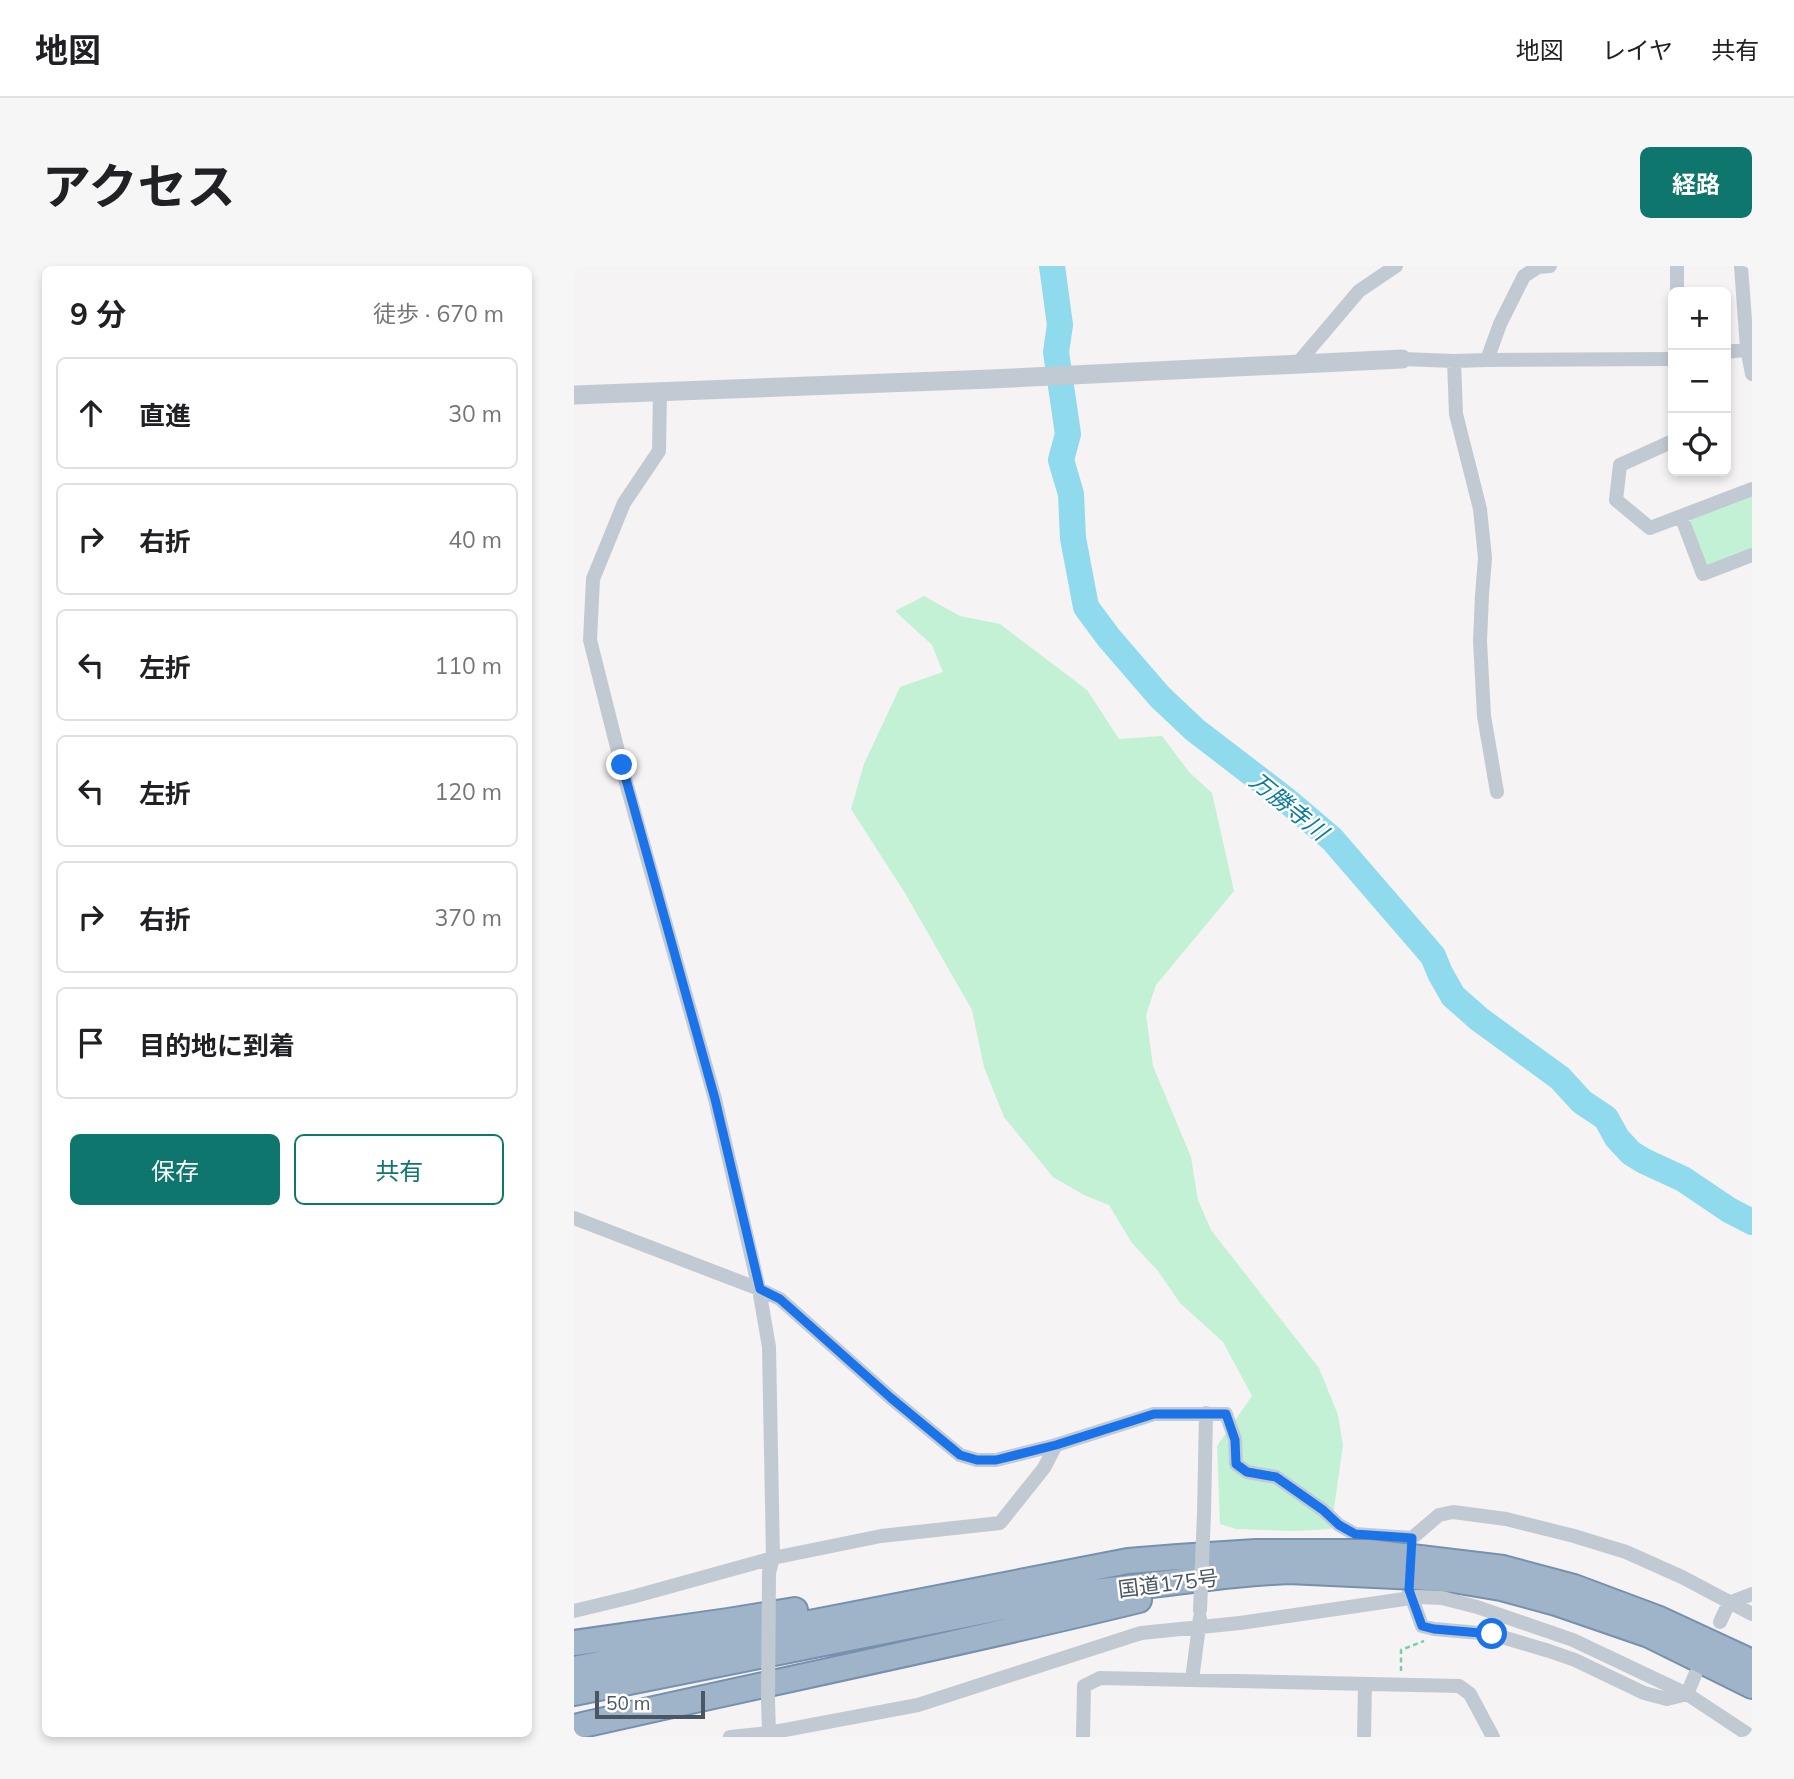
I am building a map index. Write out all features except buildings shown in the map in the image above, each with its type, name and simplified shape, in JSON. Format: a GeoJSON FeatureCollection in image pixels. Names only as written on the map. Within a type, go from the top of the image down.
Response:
{"type":"FeatureCollection","features":[{"type":"Feature","properties":{"kind":"highway","name":"国道175号"},"geometry":{"type":"LineString","coordinates":[[574,1669],[1128,1562],[1202,1555],[1256,1563],[1368,1552],[1454,1580],[1501,1588],[1556,1603],[1649,1635],[1752,1686]]}},
{"type":"Feature","properties":{"kind":"highway"},"geometry":{"type":"LineString","coordinates":[[574,1643],[740,1619],[1115,1553],[1178,1556]]}},
{"type":"Feature","properties":{"kind":"highway","name":"国道175号"},"geometry":{"type":"LineString","coordinates":[[574,1693],[1054,1597],[1224,1576],[1256,1563]]}},
{"type":"Feature","properties":{"kind":"highway","name":"国道175号"},"geometry":{"type":"LineString","coordinates":[[1417,1568],[1503,1568],[1574,1587],[1657,1618],[1752,1662]]}},
{"type":"Feature","properties":{"kind":"highway"},"geometry":{"type":"LineString","coordinates":[[574,1727],[998,1634],[1139,1600],[1224,1576]]}},
{"type":"Feature","properties":{"kind":"street"},"geometry":{"type":"LineString","coordinates":[[1297,364],[1359,291],[1396,266]]}},
{"type":"Feature","properties":{"kind":"street"},"geometry":{"type":"LineString","coordinates":[[1487,360],[1500,324],[1524,276],[1538,267],[1549,266]]}},
{"type":"Feature","properties":{"kind":"street"},"geometry":{"type":"LineString","coordinates":[[1677,266],[1677,287]]}},
{"type":"Feature","properties":{"kind":"street"},"geometry":{"type":"LineString","coordinates":[[1741,266],[1752,374]]}},
{"type":"Feature","properties":{"kind":"street"},"geometry":{"type":"LineString","coordinates":[[1731,351],[1749,349]]}},
{"type":"Feature","properties":{"kind":"street"},"geometry":{"type":"LineString","coordinates":[[574,395],[1402,359],[1668,359]]}},
{"type":"Feature","properties":{"kind":"street"},"geometry":{"type":"LineString","coordinates":[[1454,361],[1456,414],[1479,509],[1485,558],[1480,620],[1484,716],[1497,792]]}},
{"type":"Feature","properties":{"kind":"street"},"geometry":{"type":"LineString","coordinates":[[660,391],[660,451],[624,503],[593,579],[590,640],[625,779],[715,1099],[760,1289],[769,1347],[771,1566],[768,1735]]}},
{"type":"Feature","properties":{"kind":"street"},"geometry":{"type":"LineString","coordinates":[[1668,443],[1620,465],[1616,500],[1650,528],[1752,489]]}},
{"type":"Feature","properties":{"kind":"street"},"geometry":{"type":"LineString","coordinates":[[1681,516],[1703,574],[1752,555]]}},
{"type":"Feature","properties":{"kind":"street"},"geometry":{"type":"LineString","coordinates":[[574,1218],[780,1299],[891,1398],[960,1455],[977,1460],[996,1460],[1056,1445],[1154,1414],[1226,1414],[1235,1440],[1236,1464],[1247,1472],[1276,1477],[1323,1510],[1339,1525],[1417,1568],[1442,1598],[1477,1607],[1573,1640],[1687,1694],[1752,1737]]}},
{"type":"Feature","properties":{"kind":"street"},"geometry":{"type":"LineString","coordinates":[[1192,1680],[1200,1610],[1206,1413]]}},
{"type":"Feature","properties":{"kind":"street"},"geometry":{"type":"LineString","coordinates":[[574,1611],[771,1566],[881,1536],[1000,1523],[1044,1468],[1056,1445]]}},
{"type":"Feature","properties":{"kind":"street"},"geometry":{"type":"LineString","coordinates":[[1687,1694],[1667,1699],[1644,1693],[1575,1660],[1492,1634],[1422,1626],[1409,1590],[1439,1515],[1453,1512],[1506,1519],[1626,1552],[1682,1577],[1752,1614]]}},
{"type":"Feature","properties":{"kind":"street"},"geometry":{"type":"LineString","coordinates":[[730,1737],[768,1735],[918,1705],[1141,1633],[1240,1623],[1417,1568]]}},
{"type":"Feature","properties":{"kind":"street"},"geometry":{"type":"LineString","coordinates":[[1720,1622],[1729,1603],[1752,1594]]}},
{"type":"Feature","properties":{"kind":"street"},"geometry":{"type":"LineString","coordinates":[[1687,1694],[1695,1675]]}},
{"type":"Feature","properties":{"kind":"street"},"geometry":{"type":"LineString","coordinates":[[1083,1737],[1084,1685],[1100,1678],[1459,1686],[1471,1694],[1493,1737]]}},
{"type":"Feature","properties":{"kind":"street"},"geometry":{"type":"LineString","coordinates":[[1364,1737],[1365,1684]]}},
{"type":"Feature","properties":{"kind":"path"},"geometry":{"type":"LineString","coordinates":[[1401,1650],[1401,1685]]}},
{"type":"Feature","properties":{"kind":"green space"},"geometry":{"type":"Polygon","coordinates":[[[1752,495],[1752,550],[1705,569],[1690,519],[1752,495]]]}},
{"type":"Feature","properties":{"kind":"green space"},"geometry":{"type":"Polygon","coordinates":[[[924,596],[960,616],[1000,624],[1087,690],[1119,739],[1162,736],[1189,772],[1212,793],[1234,891],[1156,985],[1146,1015],[1153,1066],[1191,1157],[1198,1200],[1211,1230],[1319,1368],[1338,1415],[1343,1445],[1331,1529],[1236,1529],[1220,1524],[1217,1446],[1252,1396],[1223,1342],[1180,1303],[1158,1271],[1132,1243],[1109,1205],[1084,1195],[1053,1177],[1004,1117],[984,1067],[972,1010],[905,893],[851,809],[864,764],[900,687],[943,672],[932,645],[895,611],[924,596]]]}},
{"type":"Feature","properties":{"kind":"waterway","name":"万勝寺川"},"geometry":{"type":"LineString","coordinates":[[1052,266],[1060,325],[1056,352],[1068,434],[1061,460],[1071,494],[1073,538],[1086,607],[1160,697],[1195,730],[1332,839],[1433,956],[1453,996],[1479,1019],[1560,1078],[1582,1102],[1606,1118],[1617,1138],[1631,1153],[1683,1179],[1752,1222]]}},
{"type":"Feature","properties":{"kind":"route"},"geometry":{"type":"LineString","coordinates":[[622,765],[715,1099],[760,1289],[780,1299],[891,1398],[960,1455],[977,1460],[996,1460],[1056,1445],[1154,1414],[1226,1414],[1235,1440],[1236,1464],[1247,1472],[1276,1477],[1355,1534],[1412,1538],[1409,1590],[1422,1626],[1492,1634]]}}]}
